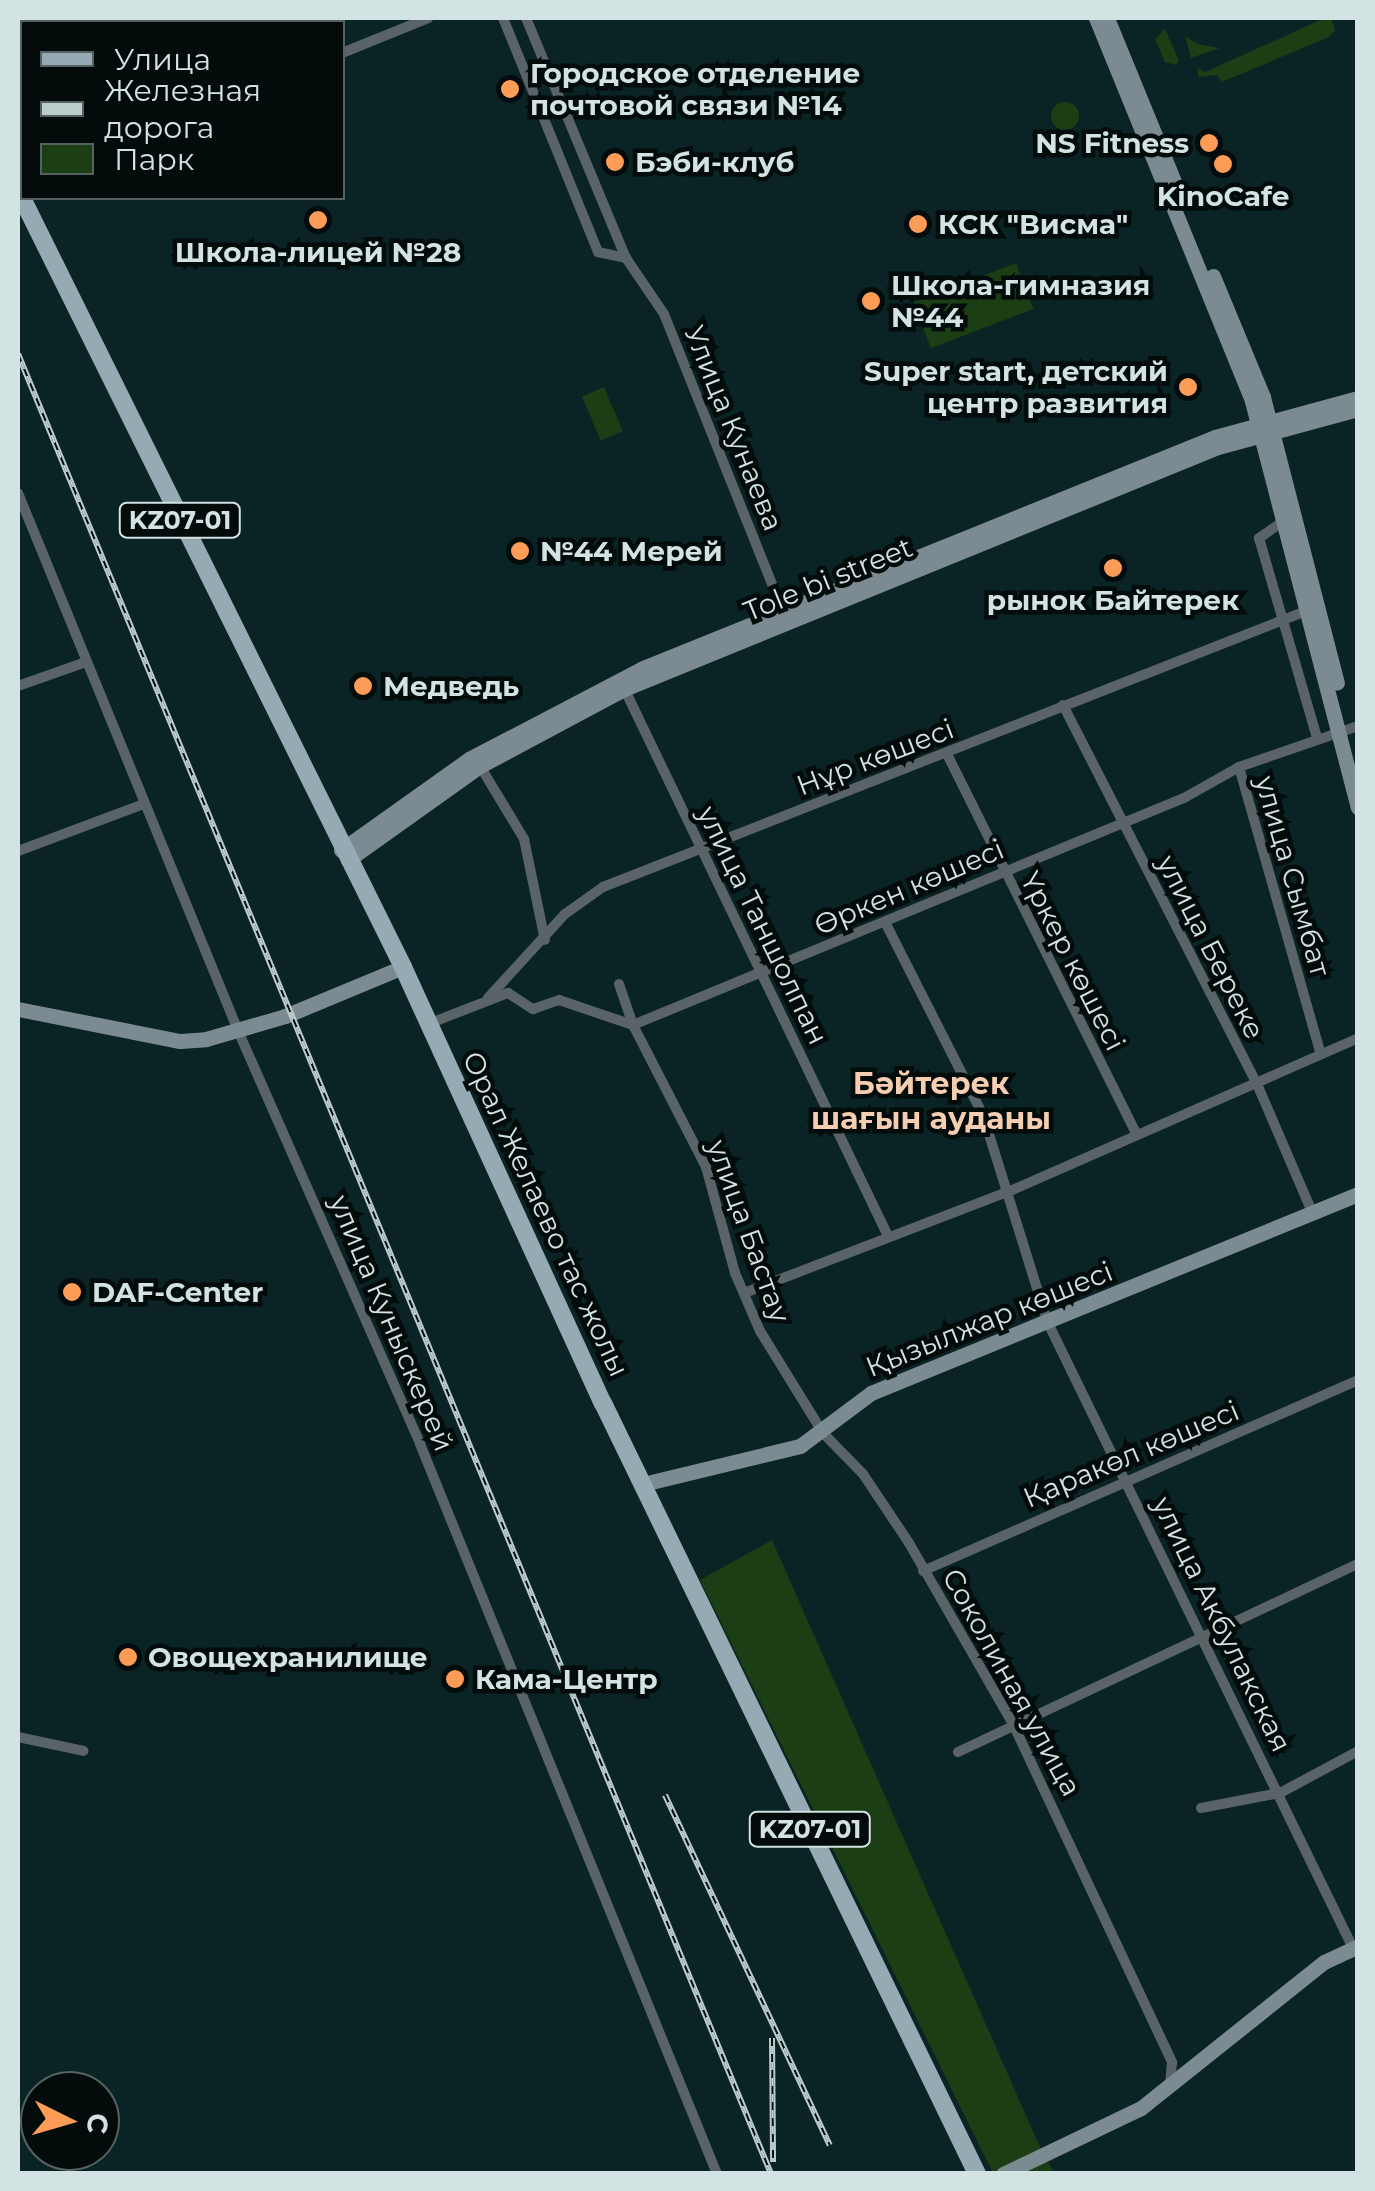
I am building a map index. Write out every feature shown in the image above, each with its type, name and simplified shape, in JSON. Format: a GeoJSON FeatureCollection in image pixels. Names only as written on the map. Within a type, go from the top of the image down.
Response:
{"type":"FeatureCollection","features":[{"type":"Feature","properties":{"kind":"main road"},"geometry":{"type":"LineString","coordinates":[[1096,18],[1266,427],[1285,520],[1314,610]]}},
{"type":"Feature","properties":{"kind":"main road"},"geometry":{"type":"LineString","coordinates":[[1107,18],[1266,427],[1358,765]]}},
{"type":"Feature","properties":{"kind":"main road","name":"KZ07-01"},"geometry":{"type":"LineString","coordinates":[[25,200],[402,967]]}},
{"type":"Feature","properties":{"kind":"main road"},"geometry":{"type":"LineString","coordinates":[[1266,427],[1358,398]]}},
{"type":"Feature","properties":{"kind":"main road","name":"Tole bi street"},"geometry":{"type":"LineString","coordinates":[[344,855],[469,759],[622,684],[1266,427],[1358,408]]}},
{"type":"Feature","properties":{"kind":"main road","name":"Tole bi street"},"geometry":{"type":"LineString","coordinates":[[344,855],[480,766],[622,684]]}},
{"type":"Feature","properties":{"kind":"main road"},"geometry":{"type":"LineString","coordinates":[[1348,729],[1358,807]]}},
{"type":"Feature","properties":{"kind":"main road"},"geometry":{"type":"LineString","coordinates":[[19,1014],[180,1041],[239,1033],[402,967]]}},
{"type":"Feature","properties":{"kind":"main road","name":"Орал Желаево тас жолы"},"geometry":{"type":"LineString","coordinates":[[402,967],[643,1484]]}},
{"type":"Feature","properties":{"kind":"main road","name":"Қызылжар көшесі"},"geometry":{"type":"LineString","coordinates":[[643,1484],[800,1446],[823,1433],[870,1393],[1358,1194]]}},
{"type":"Feature","properties":{"kind":"main road","name":"KZ07-01"},"geometry":{"type":"LineString","coordinates":[[643,1484],[977,2174]]}},
{"type":"Feature","properties":{"kind":"main road"},"geometry":{"type":"LineString","coordinates":[[1004,2174],[1141,2108],[1324,1962],[1355,1947]]}},
{"type":"Feature","properties":{"kind":"street"},"geometry":{"type":"LineString","coordinates":[[345,52],[428,18]]}},
{"type":"Feature","properties":{"kind":"street","name":"Улица Кунаева"},"geometry":{"type":"LineString","coordinates":[[502,18],[598,252],[626,258]]}},
{"type":"Feature","properties":{"kind":"street","name":"Улица Кунаева"},"geometry":{"type":"LineString","coordinates":[[526,18],[626,258],[664,314],[785,616]]}},
{"type":"Feature","properties":{"kind":"street","name":"улица Куныскерей"},"geometry":{"type":"LineString","coordinates":[[18,493],[239,1033],[420,1444],[717,2174]]}},
{"type":"Feature","properties":{"kind":"street"},"geometry":{"type":"LineString","coordinates":[[1285,520],[1259,538],[1317,737]]}},
{"type":"Feature","properties":{"kind":"street"},"geometry":{"type":"LineString","coordinates":[[18,531],[31,526]]}},
{"type":"Feature","properties":{"kind":"street","name":"Нұр көшесі"},"geometry":{"type":"LineString","coordinates":[[480,1006],[566,914],[603,887],[947,754],[1281,616],[1314,610]]}},
{"type":"Feature","properties":{"kind":"street"},"geometry":{"type":"LineString","coordinates":[[18,686],[86,662]]}},
{"type":"Feature","properties":{"kind":"street","name":"улица Таншолпан"},"geometry":{"type":"LineString","coordinates":[[622,684],[888,1236]]}},
{"type":"Feature","properties":{"kind":"street","name":"улица Береке"},"geometry":{"type":"LineString","coordinates":[[1064,705],[1257,1084],[1312,1212]]}},
{"type":"Feature","properties":{"kind":"street","name":"Өркен көшесі"},"geometry":{"type":"LineString","coordinates":[[633,1025],[1122,824],[1239,767],[1348,729]]}},
{"type":"Feature","properties":{"kind":"street","name":"Үркер көшесі"},"geometry":{"type":"LineString","coordinates":[[947,754],[1136,1133]]}},
{"type":"Feature","properties":{"kind":"street"},"geometry":{"type":"LineString","coordinates":[[480,766],[524,838],[545,940]]}},
{"type":"Feature","properties":{"kind":"street","name":"улица Сымбат"},"geometry":{"type":"LineString","coordinates":[[1239,767],[1320,1054]]}},
{"type":"Feature","properties":{"kind":"street"},"geometry":{"type":"LineString","coordinates":[[18,850],[144,804]]}},
{"type":"Feature","properties":{"kind":"street","name":"улица Акбулакская"},"geometry":{"type":"LineString","coordinates":[[885,922],[983,1115],[1010,1190],[1047,1322],[1355,1947]]}},
{"type":"Feature","properties":{"kind":"street","name":"улица Бастау"},"geometry":{"type":"LineString","coordinates":[[619,984],[633,1025],[706,1167],[744,1293],[823,1433]]}},
{"type":"Feature","properties":{"kind":"street"},"geometry":{"type":"LineString","coordinates":[[428,1024],[517,994],[533,1009],[559,1000],[633,1025]]}},
{"type":"Feature","properties":{"kind":"street"},"geometry":{"type":"LineString","coordinates":[[744,1293],[1010,1190],[1358,1038]]}},
{"type":"Feature","properties":{"kind":"street","name":"Қаракөл көшесі"},"geometry":{"type":"LineString","coordinates":[[923,1572],[1124,1478],[1358,1380]]}},
{"type":"Feature","properties":{"kind":"street","name":"Соколиная улица"},"geometry":{"type":"LineString","coordinates":[[823,1433],[863,1474],[1013,1724],[1172,2062],[1170,2084]]}},
{"type":"Feature","properties":{"kind":"street"},"geometry":{"type":"LineString","coordinates":[[958,1752],[1358,1564]]}},
{"type":"Feature","properties":{"kind":"street"},"geometry":{"type":"LineString","coordinates":[[18,1737],[84,1751]]}},
{"type":"Feature","properties":{"kind":"street"},"geometry":{"type":"LineString","coordinates":[[1202,1808],[1280,1792],[1358,1751]]}},
{"type":"Feature","properties":{"kind":"green space"},"geometry":{"type":"Polygon","coordinates":[[[1331,18],[1335,30],[1329,37],[1222,82],[1217,75],[1198,77],[1198,68],[1205,72],[1331,18]]]}},
{"type":"Feature","properties":{"kind":"green space"},"geometry":{"type":"Polygon","coordinates":[[[1165,29],[1179,60],[1176,65],[1165,62],[1155,39],[1165,29]]]}},
{"type":"Feature","properties":{"kind":"green space"},"geometry":{"type":"Polygon","coordinates":[[[1185,36],[1198,44],[1220,48],[1191,58],[1185,36]]]}},
{"type":"Feature","properties":{"kind":"green space"},"geometry":{"type":"Polygon","coordinates":[[[1065,102],[1075,106],[1079,116],[1075,126],[1065,130],[1055,126],[1051,116],[1055,106],[1065,102]]]}},
{"type":"Feature","properties":{"kind":"green space"},"geometry":{"type":"Polygon","coordinates":[[[1016,263],[1034,309],[931,348],[913,302],[1016,263]]]}},
{"type":"Feature","properties":{"kind":"green space"},"geometry":{"type":"Polygon","coordinates":[[[604,387],[623,431],[601,441],[582,396],[604,387]]]}},
{"type":"Feature","properties":{"kind":"green space"},"geometry":{"type":"Polygon","coordinates":[[[772,1540],[1054,2173],[993,2173],[700,1580],[772,1540]]]}},
{"type":"Feature","properties":{"kind":"railway"},"geometry":{"type":"LineString","coordinates":[[18,354],[771,2174]]}},
{"type":"Feature","properties":{"kind":"railway"},"geometry":{"type":"LineString","coordinates":[[665,1795],[830,2145]]}},
{"type":"Feature","properties":{"kind":"railway"},"geometry":{"type":"LineString","coordinates":[[772,2038],[773,2162]]}},
{"type":"Feature","properties":{"kind":"place","name":"Городское отделение почтовой связи №14"},"geometry":{"type":"Point","coordinates":[510,89]}},
{"type":"Feature","properties":{"kind":"place","name":"NS Fitness"},"geometry":{"type":"Point","coordinates":[1209,143]}},
{"type":"Feature","properties":{"kind":"place","name":"Бэби-клуб"},"geometry":{"type":"Point","coordinates":[615,162]}},
{"type":"Feature","properties":{"kind":"place","name":"KinoCafe"},"geometry":{"type":"Point","coordinates":[1223,164]}},
{"type":"Feature","properties":{"kind":"place","name":"Школа-лицей №28"},"geometry":{"type":"Point","coordinates":[318,220]}},
{"type":"Feature","properties":{"kind":"place","name":"КСК \"Висма\""},"geometry":{"type":"Point","coordinates":[918,224]}},
{"type":"Feature","properties":{"kind":"place","name":"Школа-гимназия №44"},"geometry":{"type":"Point","coordinates":[871,301]}},
{"type":"Feature","properties":{"kind":"place","name":"Super start, детский центр развития"},"geometry":{"type":"Point","coordinates":[1188,387]}},
{"type":"Feature","properties":{"kind":"place","name":"№44 Мерей"},"geometry":{"type":"Point","coordinates":[520,551]}},
{"type":"Feature","properties":{"kind":"place","name":"рынок Байтерек"},"geometry":{"type":"Point","coordinates":[1113,568]}},
{"type":"Feature","properties":{"kind":"place","name":"Медведь"},"geometry":{"type":"Point","coordinates":[363,686]}},
{"type":"Feature","properties":{"kind":"place","name":"DAF-Center"},"geometry":{"type":"Point","coordinates":[72,1292]}},
{"type":"Feature","properties":{"kind":"place","name":"Овощехранилище"},"geometry":{"type":"Point","coordinates":[128,1657]}},
{"type":"Feature","properties":{"kind":"place","name":"Кама-Центр"},"geometry":{"type":"Point","coordinates":[455,1679]}},
{"type":"Feature","properties":{"kind":"district","name":"Бәйтерек шағын ауданы"},"geometry":{"type":"Point","coordinates":[931,1101]}}]}
